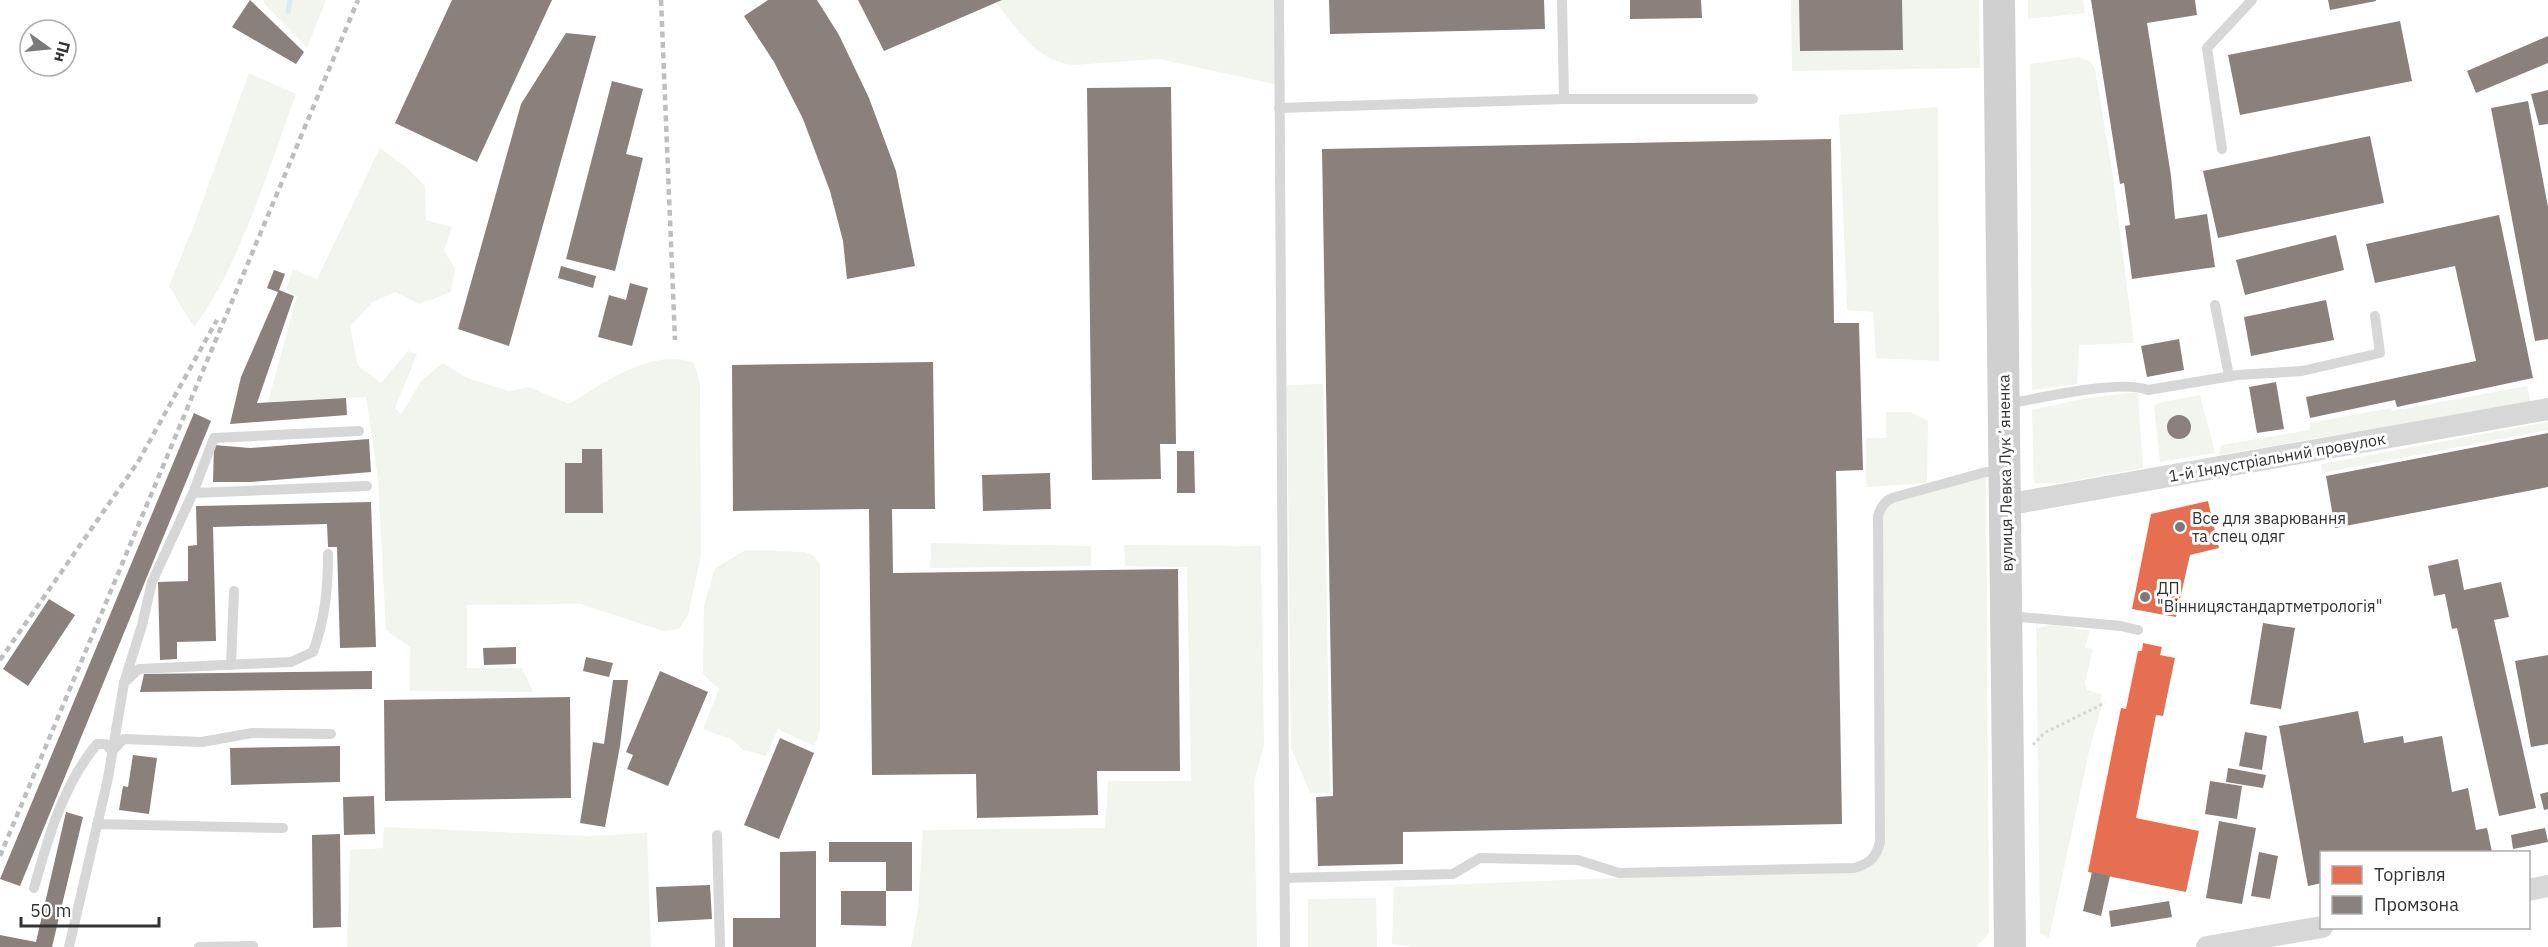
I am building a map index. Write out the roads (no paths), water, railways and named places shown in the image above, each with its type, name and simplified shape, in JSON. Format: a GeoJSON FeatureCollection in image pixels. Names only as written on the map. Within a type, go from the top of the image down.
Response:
{"type":"FeatureCollection","features":[{"type":"Feature","properties":{"kind":"main road","name":"вулиця Левка Лукʼяненка"},"geometry":{"type":"LineString","coordinates":[[1999,0],[2010,947]]}},
{"type":"Feature","properties":{"kind":"street","name":"1-й Індустріальний провулок"},"geometry":{"type":"LineString","coordinates":[[2005,505],[2548,408]]}},
{"type":"Feature","properties":{"kind":"street"},"geometry":{"type":"LineString","coordinates":[[2530,890],[2548,886]]}},
{"type":"Feature","properties":{"kind":"street"},"geometry":{"type":"LineString","coordinates":[[2207,947],[2320,927]]}},
{"type":"Feature","properties":{"kind":"lane"},"geometry":{"type":"LineString","coordinates":[[1279,0],[1285,947]]}},
{"type":"Feature","properties":{"kind":"lane"},"geometry":{"type":"LineString","coordinates":[[1562,0],[1564,99]]}},
{"type":"Feature","properties":{"kind":"lane"},"geometry":{"type":"LineString","coordinates":[[2222,149],[2207,48],[2252,0]]}},
{"type":"Feature","properties":{"kind":"lane"},"geometry":{"type":"LineString","coordinates":[[1279,108],[1564,99],[1754,99]]}},
{"type":"Feature","properties":{"kind":"lane"},"geometry":{"type":"LineString","coordinates":[[2215,305],[2229,376]]}},
{"type":"Feature","properties":{"kind":"lane"},"geometry":{"type":"LineString","coordinates":[[2004,404],[2084,390],[2139,386],[2148,390],[2229,376],[2302,371],[2380,353],[2375,316]]}},
{"type":"Feature","properties":{"kind":"lane"},"geometry":{"type":"LineString","coordinates":[[69,947],[112,752],[124,683],[153,582],[193,493],[214,438],[359,431]]}},
{"type":"Feature","properties":{"kind":"lane"},"geometry":{"type":"LineString","coordinates":[[1284,878],[1453,874],[1480,858],[1578,860],[1620,873],[1854,868],[1864,865],[1872,860],[1880,842],[1878,516],[1880,510],[1882,505],[1892,498],[1986,472],[2005,472]]}},
{"type":"Feature","properties":{"kind":"lane"},"geometry":{"type":"LineString","coordinates":[[193,493],[367,486]]}},
{"type":"Feature","properties":{"kind":"lane"},"geometry":{"type":"LineString","coordinates":[[124,683],[139,669],[291,662],[313,652],[322,627],[327,600],[328,554]]}},
{"type":"Feature","properties":{"kind":"lane"},"geometry":{"type":"LineString","coordinates":[[231,665],[234,591]]}},
{"type":"Feature","properties":{"kind":"lane"},"geometry":{"type":"LineString","coordinates":[[2006,616],[2121,626],[2138,630]]}},
{"type":"Feature","properties":{"kind":"lane"},"geometry":{"type":"LineString","coordinates":[[112,752],[124,739],[202,742],[252,733],[331,734]]}},
{"type":"Feature","properties":{"kind":"lane"},"geometry":{"type":"LineString","coordinates":[[34,888],[48,840],[75,773],[97,744],[106,744],[112,752]]}},
{"type":"Feature","properties":{"kind":"lane"},"geometry":{"type":"LineString","coordinates":[[97,824],[283,828]]}},
{"type":"Feature","properties":{"kind":"lane"},"geometry":{"type":"LineString","coordinates":[[717,835],[720,947]]}},
{"type":"Feature","properties":{"kind":"lane"},"geometry":{"type":"LineString","coordinates":[[199,947],[253,946]]}},
{"type":"Feature","properties":{"kind":"waterway"},"geometry":{"type":"LineString","coordinates":[[288,12],[290,0]]}},
{"type":"Feature","properties":{"kind":"railway"},"geometry":{"type":"LineString","coordinates":[[0,856],[358,0]]}},
{"type":"Feature","properties":{"kind":"railway"},"geometry":{"type":"LineString","coordinates":[[661,0],[675,340]]}},
{"type":"Feature","properties":{"kind":"railway"},"geometry":{"type":"LineString","coordinates":[[0,660],[138,462],[217,320]]}},
{"type":"Feature","properties":{"kind":"place","name":"Все для зварювання та спец одяг"},"geometry":{"type":"Point","coordinates":[2180,527]}},
{"type":"Feature","properties":{"kind":"place","name":"ДП \"Вінницястандартметрологія\""},"geometry":{"type":"Point","coordinates":[2145,597]}}]}
